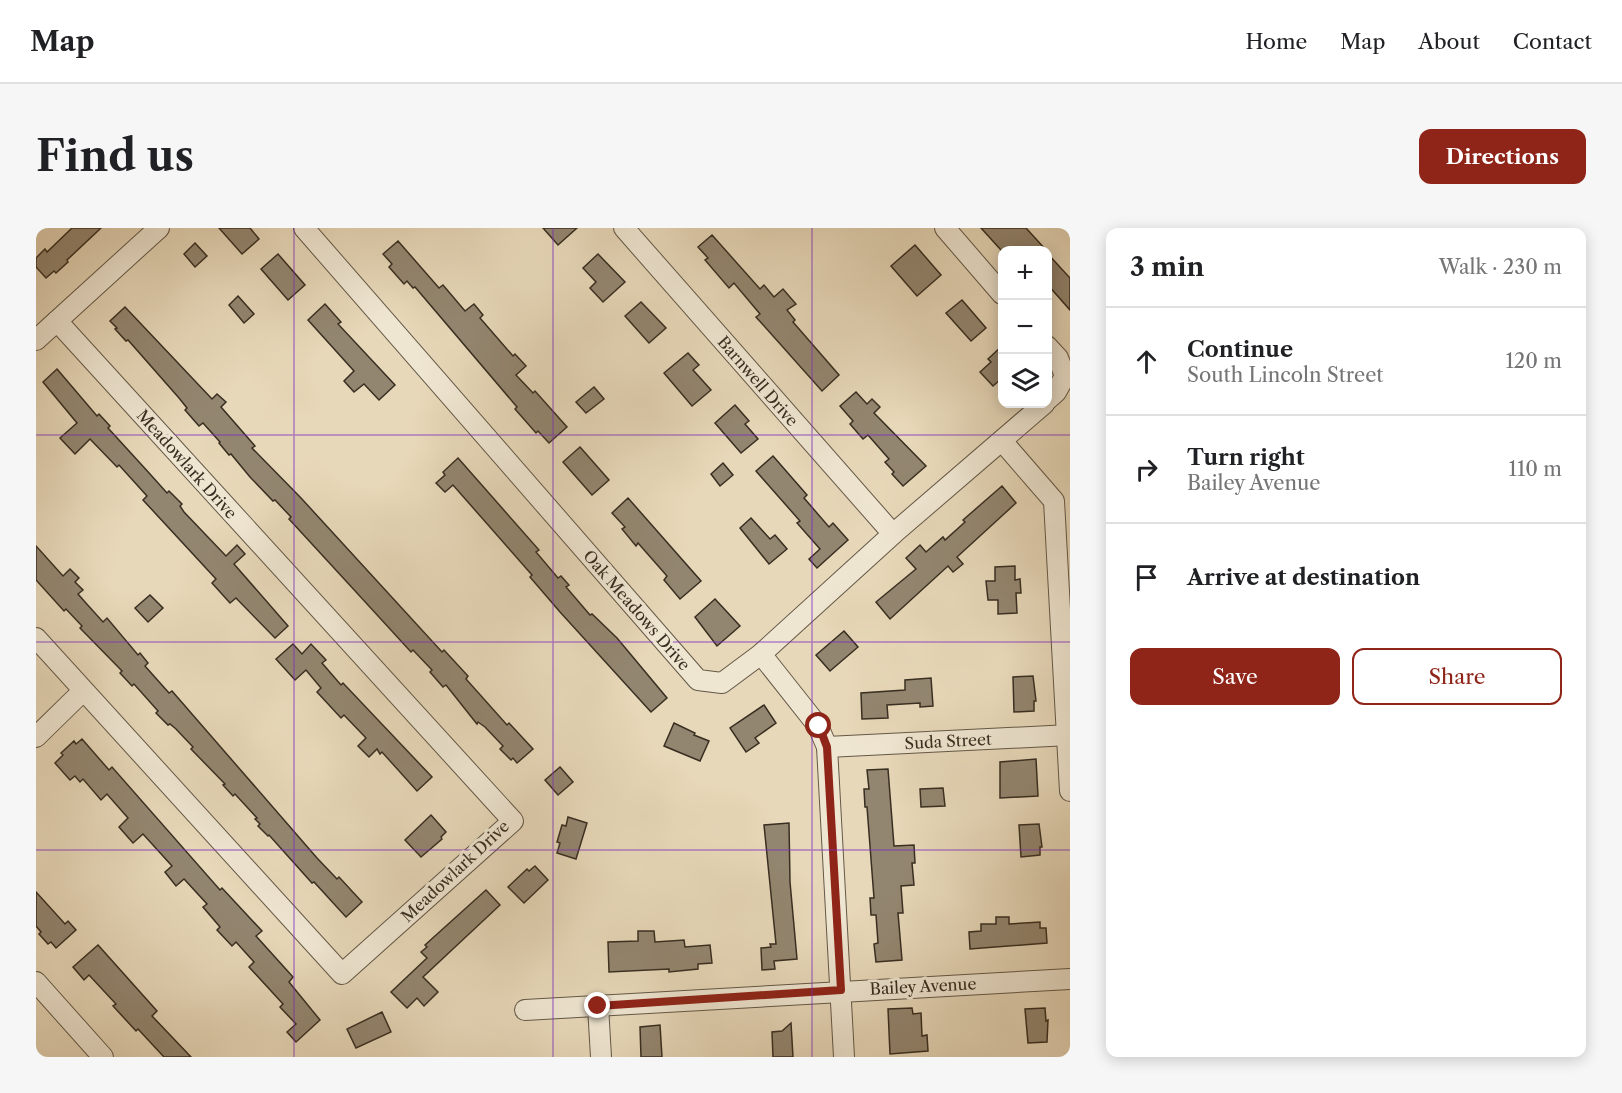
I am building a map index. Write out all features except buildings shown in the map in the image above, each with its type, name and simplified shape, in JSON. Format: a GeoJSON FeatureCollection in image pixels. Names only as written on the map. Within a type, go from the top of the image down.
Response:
{"type":"FeatureCollection","features":[{"type":"Feature","properties":{"kind":"street"},"geometry":{"type":"LineString","coordinates":[[36,340],[159,228]]}},
{"type":"Feature","properties":{"kind":"street","name":"Oak Meadows Drive"},"geometry":{"type":"LineString","coordinates":[[304,228],[698,680],[722,683],[761,654],[893,534],[1039,408]]}},
{"type":"Feature","properties":{"kind":"street","name":"Barnwell Drive"},"geometry":{"type":"LineString","coordinates":[[624,228],[893,534]]}},
{"type":"Feature","properties":{"kind":"street"},"geometry":{"type":"LineString","coordinates":[[945,228],[998,289]]}},
{"type":"Feature","properties":{"kind":"street","name":"Meadowlark Drive"},"geometry":{"type":"LineString","coordinates":[[36,639],[342,974],[513,821],[57,321]]}},
{"type":"Feature","properties":{"kind":"street"},"geometry":{"type":"LineString","coordinates":[[1052,351],[1058,358],[1065,376],[1052,396]]}},
{"type":"Feature","properties":{"kind":"street"},"geometry":{"type":"LineString","coordinates":[[1002,441],[1054,501],[1069,736],[1070,791]]}},
{"type":"Feature","properties":{"kind":"street"},"geometry":{"type":"LineString","coordinates":[[761,654],[819,726],[827,747],[844,1057]]}},
{"type":"Feature","properties":{"kind":"street"},"geometry":{"type":"LineString","coordinates":[[36,737],[83,691]]}},
{"type":"Feature","properties":{"kind":"street","name":"Suda Street"},"geometry":{"type":"LineString","coordinates":[[827,747],[1069,736]]}},
{"type":"Feature","properties":{"kind":"street","name":"Bailey Avenue"},"geometry":{"type":"LineString","coordinates":[[525,1010],[841,990],[1070,979]]}},
{"type":"Feature","properties":{"kind":"street"},"geometry":{"type":"LineString","coordinates":[[36,982],[104,1057]]}},
{"type":"Feature","properties":{"kind":"street"},"geometry":{"type":"LineString","coordinates":[[598,1006],[601,1057]]}},
{"type":"Feature","properties":{"kind":"route"},"geometry":{"type":"LineString","coordinates":[[598,1006],[841,990],[827,747],[819,726]]}}]}
